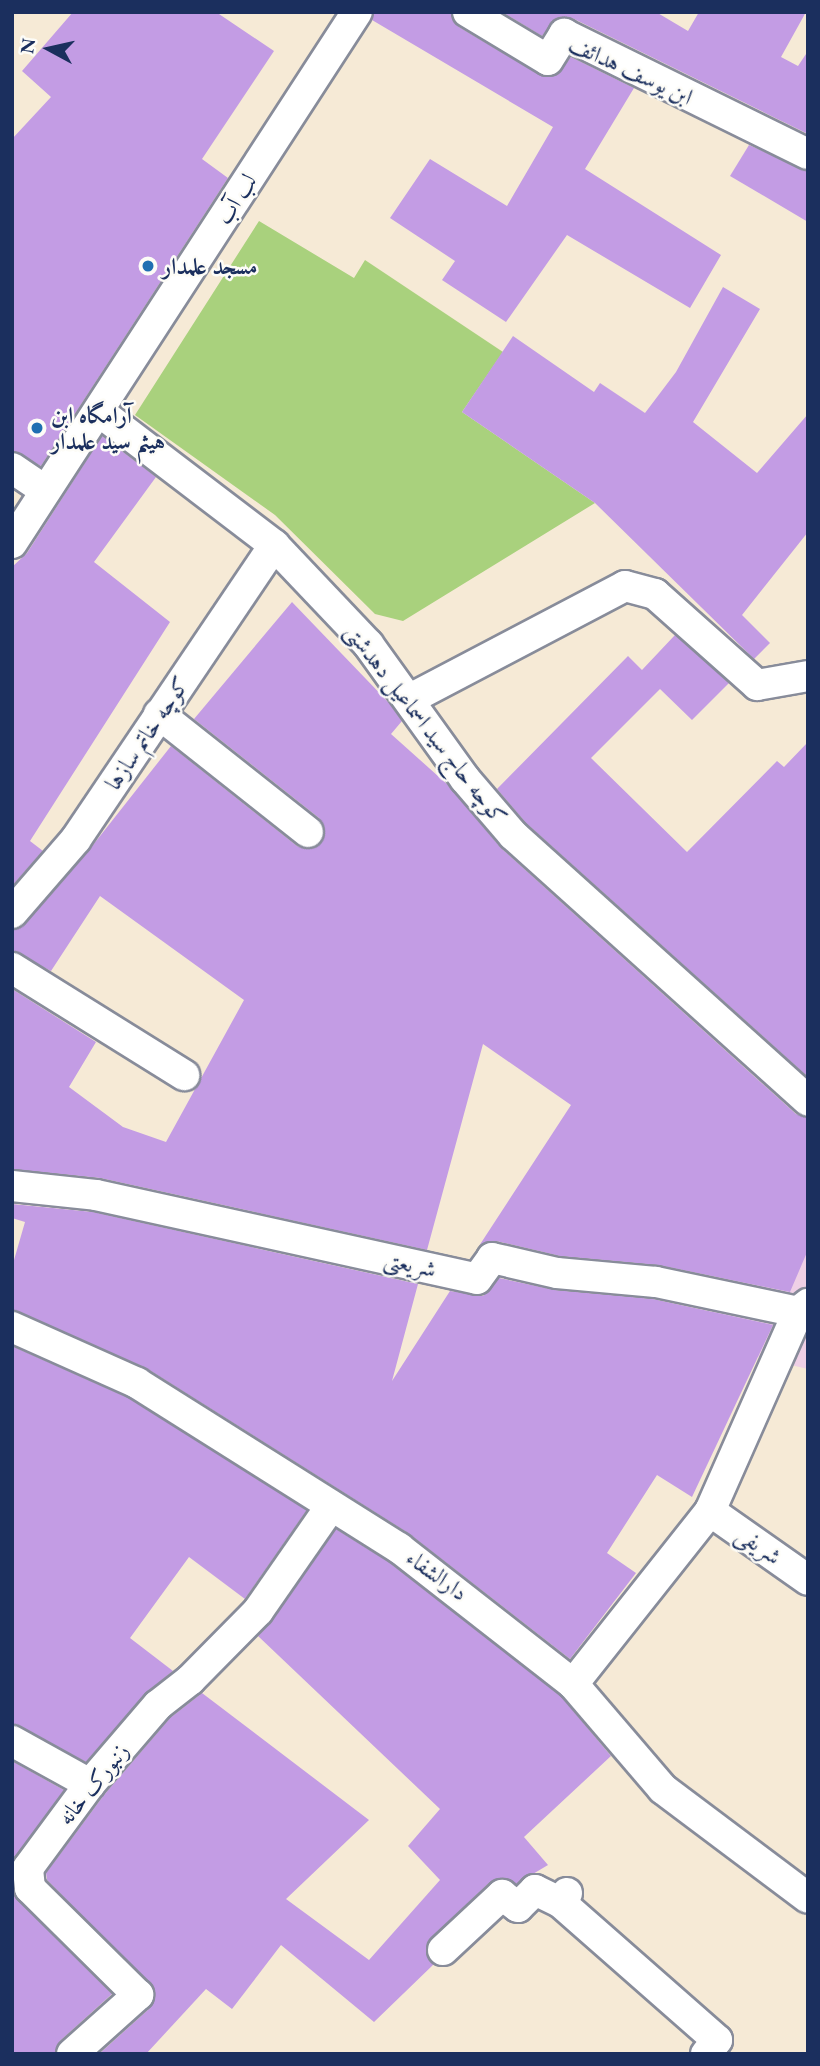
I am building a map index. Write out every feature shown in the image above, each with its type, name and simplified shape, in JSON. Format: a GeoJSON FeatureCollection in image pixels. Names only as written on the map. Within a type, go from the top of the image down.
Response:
{"type":"FeatureCollection","features":[{"type":"Feature","properties":{"kind":"lane","name":"لب آب"},"geometry":{"type":"LineString","coordinates":[[12,542],[45,490],[101,413],[358,12]]}},
{"type":"Feature","properties":{"kind":"lane","name":"ابن یوسف هدائف"},"geometry":{"type":"LineString","coordinates":[[468,12],[548,60],[564,34],[808,154]]}},
{"type":"Feature","properties":{"kind":"lane","name":"کوچه حاج سید اسماعیل دهدشتی"},"geometry":{"type":"LineString","coordinates":[[101,413],[274,545],[368,644],[465,779],[513,835],[808,1101]]}},
{"type":"Feature","properties":{"kind":"lane"},"geometry":{"type":"LineString","coordinates":[[12,468],[45,490]]}},
{"type":"Feature","properties":{"kind":"lane","name":"کوچه خاتم سازها"},"geometry":{"type":"LineString","coordinates":[[12,913],[76,839],[274,545]]}},
{"type":"Feature","properties":{"kind":"lane"},"geometry":{"type":"LineString","coordinates":[[410,699],[625,586],[655,594],[757,685],[808,676]]}},
{"type":"Feature","properties":{"kind":"lane"},"geometry":{"type":"LineString","coordinates":[[159,714],[308,832]]}},
{"type":"Feature","properties":{"kind":"lane"},"geometry":{"type":"LineString","coordinates":[[12,968],[184,1074]]}},
{"type":"Feature","properties":{"kind":"lane","name":"شریعتی"},"geometry":{"type":"LineString","coordinates":[[12,1186],[96,1195],[477,1279],[492,1258],[557,1273],[656,1282],[803,1308]]}},
{"type":"Feature","properties":{"kind":"lane"},"geometry":{"type":"LineString","coordinates":[[573,1684],[710,1511],[803,1308]]}},
{"type":"Feature","properties":{"kind":"lane","name":"دارالشفاء"},"geometry":{"type":"LineString","coordinates":[[12,1327],[137,1383],[420,1563],[573,1684],[663,1788],[808,1898]]}},
{"type":"Feature","properties":{"kind":"lane","name":"زنبورک خانه"},"geometry":{"type":"LineString","coordinates":[[72,2054],[138,1995],[26,1880],[28,1868],[90,1784],[158,1705],[258,1611],[331,1506]]}},
{"type":"Feature","properties":{"kind":"lane","name":"شریفی"},"geometry":{"type":"LineString","coordinates":[[710,1511],[808,1580]]}},
{"type":"Feature","properties":{"kind":"lane"},"geometry":{"type":"LineString","coordinates":[[12,1741],[90,1784]]}},
{"type":"Feature","properties":{"kind":"lane"},"geometry":{"type":"LineString","coordinates":[[443,1950],[502,1895],[518,1907],[535,1890],[564,1898],[717,2040],[706,2054]]}},
{"type":"Feature","properties":{"kind":"shaded area"},"geometry":{"type":"Polygon","coordinates":[[[808,1244],[808,1369],[761,1358],[702,1332],[715,1306],[721,1276],[808,1244]]]}},
{"type":"Feature","properties":{"kind":"green space"},"geometry":{"type":"Polygon","coordinates":[[[259,221],[354,278],[365,260],[503,352],[462,412],[595,503],[403,621],[375,614],[275,515],[135,415],[259,221]]]}},
{"type":"Feature","properties":{"kind":"building"},"geometry":{"type":"Polygon","coordinates":[[[73,12],[216,12],[274,51],[202,159],[228,178],[41,466],[12,451],[12,139],[51,97],[22,71],[73,12]]]}},
{"type":"Feature","properties":{"kind":"building"},"geometry":{"type":"Polygon","coordinates":[[[374,12],[451,12],[459,27],[540,75],[557,75],[571,57],[634,88],[585,169],[721,255],[690,308],[567,235],[506,322],[442,280],[455,261],[390,218],[430,159],[507,206],[553,127],[372,20],[374,12]]]}},
{"type":"Feature","properties":{"kind":"building"},"geometry":{"type":"Polygon","coordinates":[[[502,12],[656,12],[688,31],[699,12],[806,12],[781,57],[798,66],[808,51],[808,134],[572,18],[555,19],[542,36],[502,12]]]}},
{"type":"Feature","properties":{"kind":"building"},"geometry":{"type":"Polygon","coordinates":[[[749,145],[808,171],[808,222],[730,176],[749,145]]]}},
{"type":"Feature","properties":{"kind":"building"},"geometry":{"type":"Polygon","coordinates":[[[723,287],[760,309],[693,422],[757,473],[808,414],[808,532],[742,615],[770,643],[754,659],[595,503],[462,412],[513,336],[594,392],[600,383],[645,413],[676,372],[723,287]]]}},
{"type":"Feature","properties":{"kind":"building"},"geometry":{"type":"Polygon","coordinates":[[[102,436],[156,477],[94,562],[170,622],[30,841],[43,851],[12,886],[12,567],[27,553],[102,436]]]}},
{"type":"Feature","properties":{"kind":"building"},"geometry":{"type":"Polygon","coordinates":[[[292,602],[390,704],[402,721],[391,734],[448,785],[501,848],[796,1114],[808,1118],[808,1250],[790,1292],[658,1265],[560,1256],[496,1241],[479,1246],[571,1105],[483,1044],[427,1250],[100,1178],[12,1169],[12,989],[96,1042],[69,1087],[123,1127],[166,1142],[244,1000],[100,896],[51,971],[12,951],[12,930],[25,924],[89,850],[171,746],[297,846],[306,849],[321,843],[325,834],[319,818],[194,719],[292,602]]]}},
{"type":"Feature","properties":{"kind":"building"},"geometry":{"type":"Polygon","coordinates":[[[675,635],[729,683],[692,720],[660,689],[591,758],[687,852],[777,761],[784,767],[808,742],[808,1077],[526,823],[497,789],[628,656],[642,670],[675,635]]]}},
{"type":"Feature","properties":{"kind":"building"},"geometry":{"type":"Polygon","coordinates":[[[12,1204],[93,1212],[418,1284],[392,1381],[450,1291],[483,1296],[499,1278],[555,1290],[653,1299],[773,1325],[692,1497],[657,1475],[607,1553],[636,1573],[570,1659],[408,1533],[146,1368],[12,1310],[12,1267],[25,1222],[12,1218],[12,1204]]]}},
{"type":"Feature","properties":{"kind":"building"},"geometry":{"type":"Polygon","coordinates":[[[12,1346],[129,1398],[307,1510],[245,1599],[189,1557],[130,1638],[173,1671],[145,1694],[86,1762],[12,1724],[12,1346]]]}},
{"type":"Feature","properties":{"kind":"building"},"geometry":{"type":"Polygon","coordinates":[[[336,1529],[389,1562],[561,1696],[611,1756],[524,1837],[548,1865],[516,1884],[505,1878],[490,1882],[431,1938],[426,1953],[434,1964],[374,2022],[281,1945],[232,2009],[206,1989],[146,2054],[99,2054],[150,2008],[155,1990],[47,1880],[46,1873],[104,1795],[170,1718],[202,1693],[369,1820],[286,1899],[369,1960],[440,1880],[408,1846],[440,1809],[258,1636],[336,1529]]]}},
{"type":"Feature","properties":{"kind":"building"},"geometry":{"type":"Polygon","coordinates":[[[12,1761],[64,1790],[12,1863],[12,1761]]]}},
{"type":"Feature","properties":{"kind":"building"},"geometry":{"type":"Polygon","coordinates":[[[12,1886],[18,1900],[112,1994],[60,2041],[55,2054],[12,2054],[12,1886]]]}},
{"type":"Feature","properties":{"kind":"place","name":"مسجد علمدار"},"geometry":{"type":"Point","coordinates":[148,266]}},
{"type":"Feature","properties":{"kind":"place","name":"آرامگاه ابن هیثم سید علمدار"},"geometry":{"type":"Point","coordinates":[37,428]}}]}
